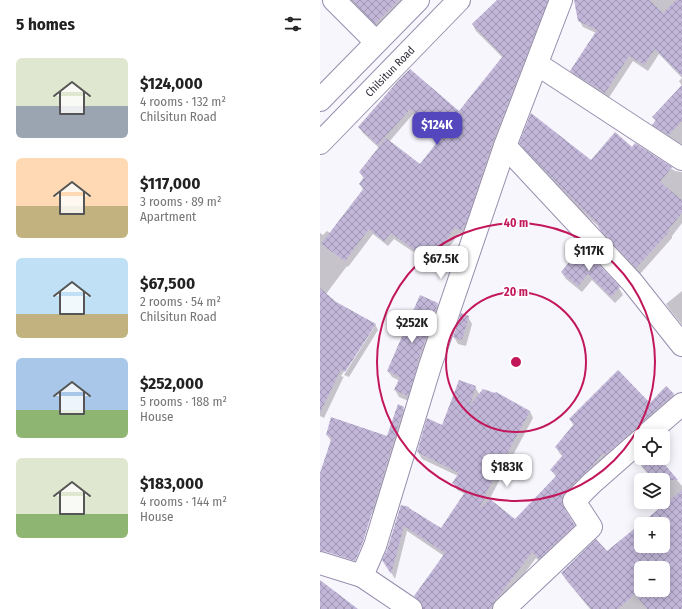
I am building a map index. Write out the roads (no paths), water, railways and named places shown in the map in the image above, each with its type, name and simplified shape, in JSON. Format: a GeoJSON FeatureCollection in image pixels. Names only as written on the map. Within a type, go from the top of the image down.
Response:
{"type":"FeatureCollection","features":[{"type":"Feature","properties":{"kind":"street"},"geometry":{"type":"LineString","coordinates":[[334,0],[376,42]]}},
{"type":"Feature","properties":{"kind":"street"},"geometry":{"type":"LineString","coordinates":[[320,100],[418,0]]}},
{"type":"Feature","properties":{"kind":"street","name":"Chilsitun Road"},"geometry":{"type":"LineString","coordinates":[[320,143],[459,0]]}},
{"type":"Feature","properties":{"kind":"street"},"geometry":{"type":"LineString","coordinates":[[362,576],[375,546],[430,366],[506,146],[561,0]]}},
{"type":"Feature","properties":{"kind":"street"},"geometry":{"type":"LineString","coordinates":[[537,64],[682,159]]}},
{"type":"Feature","properties":{"kind":"street"},"geometry":{"type":"LineString","coordinates":[[506,146],[632,282],[682,345]]}},
{"type":"Feature","properties":{"kind":"street"},"geometry":{"type":"LineString","coordinates":[[653,429],[682,404]]}},
{"type":"Feature","properties":{"kind":"street"},"geometry":{"type":"LineString","coordinates":[[504,609],[591,527],[574,502],[592,483],[634,446]]}},
{"type":"Feature","properties":{"kind":"street"},"geometry":{"type":"LineString","coordinates":[[320,563],[362,576],[410,609]]}}]}
